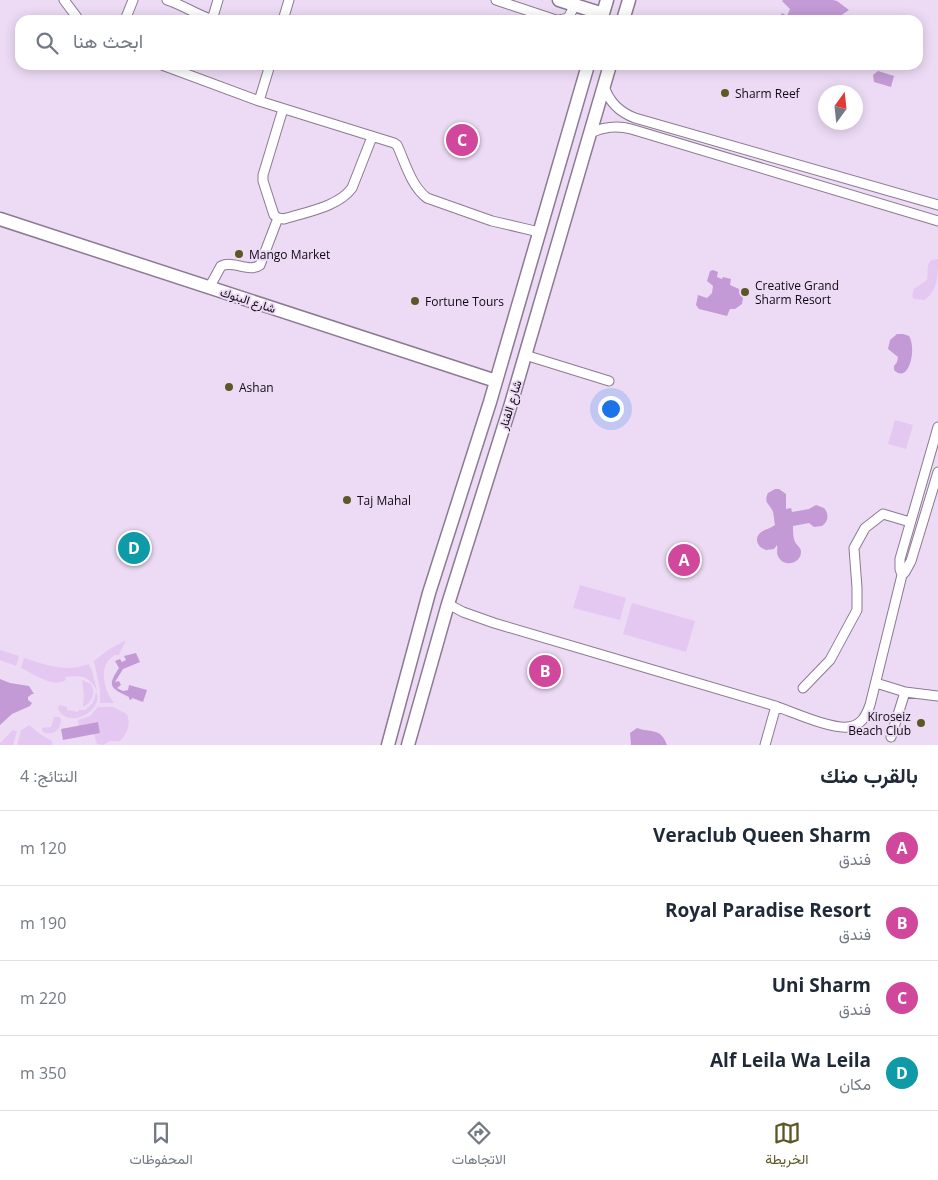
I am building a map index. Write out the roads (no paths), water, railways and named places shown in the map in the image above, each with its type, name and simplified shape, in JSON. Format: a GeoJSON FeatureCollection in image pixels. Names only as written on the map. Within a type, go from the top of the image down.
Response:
{"type":"FeatureCollection","features":[{"type":"Feature","properties":{"kind":"main road"},"geometry":{"type":"LineString","coordinates":[[559,0],[598,15]]}},
{"type":"Feature","properties":{"kind":"main road"},"geometry":{"type":"LineString","coordinates":[[603,15],[607,0]]}},
{"type":"Feature","properties":{"kind":"main road"},"geometry":{"type":"LineString","coordinates":[[624,15],[629,0]]}},
{"type":"Feature","properties":{"kind":"main road","name":"شارع الفنار"},"geometry":{"type":"LineString","coordinates":[[388,745],[428,594],[496,381],[587,70]]}},
{"type":"Feature","properties":{"kind":"main road","name":"شارع الفنار"},"geometry":{"type":"LineString","coordinates":[[408,745],[448,604],[525,355],[609,70]]}},
{"type":"Feature","properties":{"kind":"main road","name":"شارع البنوك"},"geometry":{"type":"LineString","coordinates":[[0,219],[496,381]]}},
{"type":"Feature","properties":{"kind":"main road"},"geometry":{"type":"LineString","coordinates":[[428,594],[434,600],[448,604]]}},
{"type":"Feature","properties":{"kind":"main road"},"geometry":{"type":"LineString","coordinates":[[418,632],[430,630],[439,637]]}},
{"type":"Feature","properties":{"kind":"street"},"geometry":{"type":"LineString","coordinates":[[64,0],[76,15]]}},
{"type":"Feature","properties":{"kind":"street"},"geometry":{"type":"LineString","coordinates":[[128,15],[133,0]]}},
{"type":"Feature","properties":{"kind":"street"},"geometry":{"type":"LineString","coordinates":[[167,0],[184,6],[196,15]]}},
{"type":"Feature","properties":{"kind":"street"},"geometry":{"type":"LineString","coordinates":[[214,15],[218,0]]}},
{"type":"Feature","properties":{"kind":"street"},"geometry":{"type":"LineString","coordinates":[[284,15],[289,0]]}},
{"type":"Feature","properties":{"kind":"street"},"geometry":{"type":"LineString","coordinates":[[496,0],[542,15]]}},
{"type":"Feature","properties":{"kind":"street"},"geometry":{"type":"LineString","coordinates":[[570,15],[575,5]]}},
{"type":"Feature","properties":{"kind":"street"},"geometry":{"type":"LineString","coordinates":[[186,70],[259,101],[397,145],[413,180],[427,198],[492,221],[538,232]]}},
{"type":"Feature","properties":{"kind":"street"},"geometry":{"type":"LineString","coordinates":[[259,101],[268,70]]}},
{"type":"Feature","properties":{"kind":"street"},"geometry":{"type":"LineString","coordinates":[[604,86],[613,104],[635,118],[938,206]]}},
{"type":"Feature","properties":{"kind":"street"},"geometry":{"type":"LineString","coordinates":[[283,109],[263,175],[263,181],[274,215],[284,220],[339,202],[352,188],[372,137]]}},
{"type":"Feature","properties":{"kind":"street"},"geometry":{"type":"LineString","coordinates":[[590,133],[615,126],[631,129],[938,221]]}},
{"type":"Feature","properties":{"kind":"street"},"geometry":{"type":"LineString","coordinates":[[209,288],[221,266],[226,264],[254,268],[260,265],[278,218]]}},
{"type":"Feature","properties":{"kind":"street"},"geometry":{"type":"LineString","coordinates":[[525,355],[609,381]]}},
{"type":"Feature","properties":{"kind":"street"},"geometry":{"type":"LineString","coordinates":[[902,575],[900,559],[938,427]]}},
{"type":"Feature","properties":{"kind":"street"},"geometry":{"type":"LineString","coordinates":[[448,604],[463,612],[494,623],[776,706],[838,727],[850,727],[860,723],[866,715],[876,683],[902,575],[910,561],[938,472]]}},
{"type":"Feature","properties":{"kind":"street"},"geometry":{"type":"LineString","coordinates":[[803,688],[830,660],[857,610],[854,548],[865,528],[883,514],[910,522]]}},
{"type":"Feature","properties":{"kind":"street"},"geometry":{"type":"LineString","coordinates":[[876,683],[905,692],[938,696]]}},
{"type":"Feature","properties":{"kind":"street"},"geometry":{"type":"LineString","coordinates":[[891,737],[905,692]]}},
{"type":"Feature","properties":{"kind":"street"},"geometry":{"type":"LineString","coordinates":[[764,745],[776,706]]}},
{"type":"Feature","properties":{"kind":"place","name":"Sharm Reef"},"geometry":{"type":"Point","coordinates":[725,93]}},
{"type":"Feature","properties":{"kind":"place","name":"Uni Sharm"},"geometry":{"type":"Point","coordinates":[462,140]}},
{"type":"Feature","properties":{"kind":"place","name":"Mango Market"},"geometry":{"type":"Point","coordinates":[239,254]}},
{"type":"Feature","properties":{"kind":"place","name":"Creative Grand Sharm Resort"},"geometry":{"type":"Point","coordinates":[745,292]}},
{"type":"Feature","properties":{"kind":"place","name":"Fortune Tours"},"geometry":{"type":"Point","coordinates":[415,301]}},
{"type":"Feature","properties":{"kind":"place","name":"Ashan"},"geometry":{"type":"Point","coordinates":[229,387]}},
{"type":"Feature","properties":{"kind":"place","name":"Taj Mahal"},"geometry":{"type":"Point","coordinates":[347,500]}},
{"type":"Feature","properties":{"kind":"place","name":"Alf Leila Wa Leila"},"geometry":{"type":"Point","coordinates":[134,548]}},
{"type":"Feature","properties":{"kind":"place","name":"Veraclub Queen Sharm"},"geometry":{"type":"Point","coordinates":[684,560]}},
{"type":"Feature","properties":{"kind":"place","name":"Royal Paradise Resort"},"geometry":{"type":"Point","coordinates":[545,671]}},
{"type":"Feature","properties":{"kind":"place","name":"Kiroseiz Beach Club"},"geometry":{"type":"Point","coordinates":[921,723]}}]}
